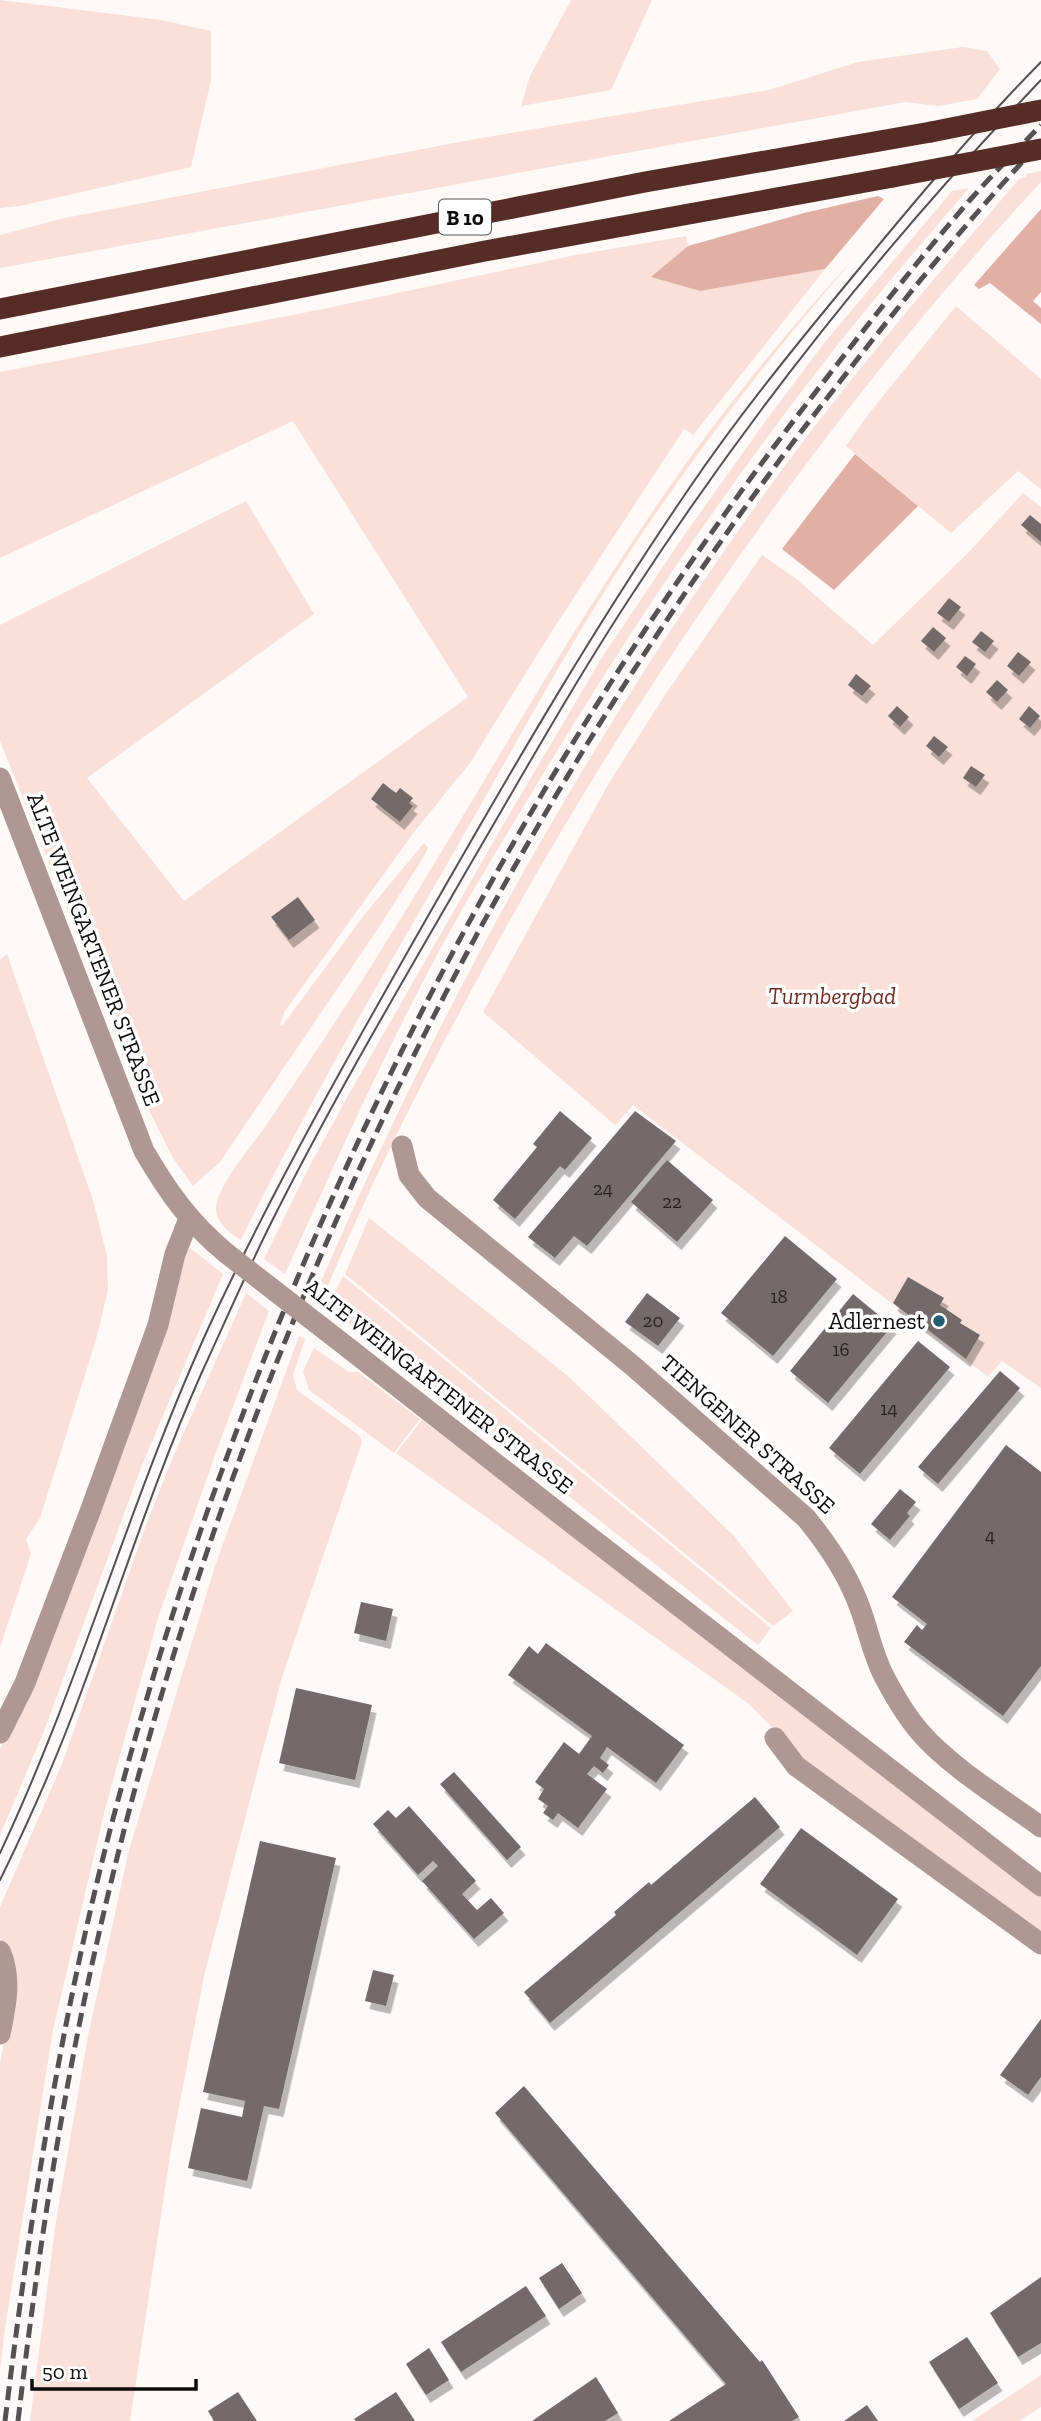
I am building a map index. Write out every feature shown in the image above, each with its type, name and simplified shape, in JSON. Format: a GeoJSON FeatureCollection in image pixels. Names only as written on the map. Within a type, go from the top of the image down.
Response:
{"type":"FeatureCollection","features":[{"type":"Feature","properties":{"kind":"highway","name":"B 10"},"geometry":{"type":"LineString","coordinates":[[0,309],[580,194],[1041,110]]}},
{"type":"Feature","properties":{"kind":"highway","name":"B 10"},"geometry":{"type":"LineString","coordinates":[[0,347],[485,251],[1041,149]]}},
{"type":"Feature","properties":{"kind":"street","name":"ALTE WEINGARTENER STRASSE"},"geometry":{"type":"LineString","coordinates":[[0,778],[144,1150],[168,1191],[189,1219],[226,1253],[1041,1886]]}},
{"type":"Feature","properties":{"kind":"street","name":"TIENGENER STRASSE"},"geometry":{"type":"LineString","coordinates":[[402,1146],[408,1175],[427,1198],[633,1366],[806,1518],[830,1546],[844,1571],[884,1677],[919,1731],[958,1766],[1041,1827]]}},
{"type":"Feature","properties":{"kind":"street"},"geometry":{"type":"LineString","coordinates":[[0,1733],[25,1683],[91,1509],[158,1325],[175,1254],[189,1219]]}},
{"type":"Feature","properties":{"kind":"street"},"geometry":{"type":"LineString","coordinates":[[775,1738],[796,1766],[1041,1944]]}},
{"type":"Feature","properties":{"kind":"street"},"geometry":{"type":"LineString","coordinates":[[0,1951],[8,1975],[7,2000],[0,2034]]}},
{"type":"Feature","properties":{"kind":"green space"},"geometry":{"type":"Polygon","coordinates":[[[0,0],[161,20],[211,31],[211,80],[191,167],[20,206],[0,208],[0,0]]]}},
{"type":"Feature","properties":{"kind":"green space"},"geometry":{"type":"Polygon","coordinates":[[[571,0],[652,0],[611,90],[521,106],[530,76],[571,0]]]}},
{"type":"Feature","properties":{"kind":"green space"},"geometry":{"type":"Polygon","coordinates":[[[963,47],[987,51],[1000,69],[977,99],[938,106],[905,102],[0,268],[0,235],[65,218],[475,139],[769,90],[858,62],[963,47]]]}},
{"type":"Feature","properties":{"kind":"green space"},"geometry":{"type":"Polygon","coordinates":[[[1041,171],[1041,182],[890,356],[819,447],[685,634],[623,731],[563,829],[455,1020],[384,1160],[321,1303],[314,1298],[359,1196],[457,995],[510,896],[624,703],[684,609],[748,517],[845,387],[1019,179],[1041,171]]]}},
{"type":"Feature","properties":{"kind":"green space"},"geometry":{"type":"Polygon","coordinates":[[[969,188],[847,333],[771,432],[664,583],[597,686],[429,970],[337,1159],[285,1274],[264,1259],[309,1167],[499,832],[601,659],[685,534],[825,342],[952,191],[969,188]]]}},
{"type":"Feature","properties":{"kind":"green space"},"geometry":{"type":"Polygon","coordinates":[[[686,236],[688,246],[652,277],[700,291],[825,269],[693,435],[684,429],[552,631],[470,763],[414,832],[285,1011],[280,1024],[282,1026],[365,914],[424,843],[428,848],[423,858],[381,924],[220,1162],[193,1186],[173,1158],[140,1092],[0,741],[0,625],[246,501],[314,614],[87,778],[184,901],[468,697],[293,421],[0,558],[0,372],[323,309],[571,256],[686,236]]]}},
{"type":"Feature","properties":{"kind":"green space"},"geometry":{"type":"Polygon","coordinates":[[[858,254],[791,333],[727,415],[665,499],[608,586],[550,682],[346,1041],[241,1240],[224,1227],[216,1208],[229,1177],[345,1007],[571,638],[649,517],[748,381],[858,254]]]}},
{"type":"Feature","properties":{"kind":"green space"},"geometry":{"type":"Polygon","coordinates":[[[956,306],[1041,379],[1041,489],[1018,471],[951,533],[846,446],[956,306]]]}},
{"type":"Feature","properties":{"kind":"green space","name":"Turmbergbad"},"geometry":{"type":"Polygon","coordinates":[[[1023,493],[1041,507],[1041,1388],[1002,1361],[988,1377],[633,1105],[615,1125],[483,1012],[609,783],[665,695],[762,555],[795,578],[873,645],[969,552],[1023,493]]]}},
{"type":"Feature","properties":{"kind":"green space"},"geometry":{"type":"Polygon","coordinates":[[[7,954],[93,1200],[107,1256],[108,1290],[95,1343],[40,1518],[26,1539],[31,1554],[0,1647],[0,960],[7,954]]]}},
{"type":"Feature","properties":{"kind":"green space"},"geometry":{"type":"Polygon","coordinates":[[[369,1218],[568,1376],[734,1536],[793,1611],[773,1626],[345,1274],[369,1218]]]}},
{"type":"Feature","properties":{"kind":"green space"},"geometry":{"type":"Polygon","coordinates":[[[190,1248],[223,1274],[142,1465],[44,1731],[0,1835],[0,1749],[27,1690],[185,1251],[190,1248]]]}},
{"type":"Feature","properties":{"kind":"green space"},"geometry":{"type":"Polygon","coordinates":[[[343,1276],[771,1628],[758,1645],[328,1307],[343,1276]]]}},
{"type":"Feature","properties":{"kind":"green space"},"geometry":{"type":"Polygon","coordinates":[[[246,1293],[269,1311],[158,1618],[105,1809],[53,2030],[0,2370],[0,2063],[14,1994],[10,1958],[0,1938],[0,1907],[62,1764],[145,1528],[173,1457],[246,1293]]]}},
{"type":"Feature","properties":{"kind":"green space"},"geometry":{"type":"Polygon","coordinates":[[[299,1336],[305,1339],[293,1375],[297,1390],[360,1436],[362,1442],[282,1677],[204,1976],[171,2149],[130,2421],[30,2421],[56,2221],[88,2036],[129,1850],[215,1566],[299,1336]]]}},
{"type":"Feature","properties":{"kind":"green space"},"geometry":{"type":"Polygon","coordinates":[[[314,1348],[349,1372],[358,1372],[420,1419],[394,1453],[309,1390],[303,1371],[314,1348]]]}},
{"type":"Feature","properties":{"kind":"green space"},"geometry":{"type":"Polygon","coordinates":[[[422,1420],[1041,1895],[1041,1932],[805,1761],[749,1704],[396,1453],[422,1420]]]}},
{"type":"Feature","properties":{"kind":"green space"},"geometry":{"type":"Polygon","coordinates":[[[1041,2375],[1041,2407],[1019,2421],[972,2421],[1041,2375]]]}},
{"type":"Feature","properties":{"kind":"shaded area"},"geometry":{"type":"Polygon","coordinates":[[[878,196],[884,199],[825,269],[700,291],[651,277],[688,246],[804,213],[878,196]]]}},
{"type":"Feature","properties":{"kind":"shaded area"},"geometry":{"type":"Polygon","coordinates":[[[1041,209],[1041,292],[1033,301],[1041,308],[1041,324],[990,283],[979,289],[974,285],[1041,209]]]}},
{"type":"Feature","properties":{"kind":"shaded area"},"geometry":{"type":"Polygon","coordinates":[[[855,454],[918,506],[834,590],[782,549],[855,454]]]}},
{"type":"Feature","properties":{"kind":"building"},"geometry":{"type":"Polygon","coordinates":[[[1030,515],[1041,524],[1041,542],[1021,525],[1030,515]]]}},
{"type":"Feature","properties":{"kind":"building"},"geometry":{"type":"Polygon","coordinates":[[[949,598],[961,607],[949,622],[937,613],[949,598]]]}},
{"type":"Feature","properties":{"kind":"building"},"geometry":{"type":"Polygon","coordinates":[[[933,627],[946,638],[934,652],[921,641],[933,627]]]}},
{"type":"Feature","properties":{"kind":"building"},"geometry":{"type":"Polygon","coordinates":[[[981,631],[994,641],[985,652],[972,642],[981,631]]]}},
{"type":"Feature","properties":{"kind":"building"},"geometry":{"type":"Polygon","coordinates":[[[1018,652],[1031,662],[1019,676],[1007,666],[1018,652]]]}},
{"type":"Feature","properties":{"kind":"building"},"geometry":{"type":"Polygon","coordinates":[[[965,656],[976,664],[967,676],[956,667],[965,656]]]}},
{"type":"Feature","properties":{"kind":"building"},"geometry":{"type":"Polygon","coordinates":[[[856,674],[871,686],[862,696],[848,685],[856,674]]]}},
{"type":"Feature","properties":{"kind":"building"},"geometry":{"type":"Polygon","coordinates":[[[997,680],[1008,690],[997,702],[986,692],[997,680]]]}},
{"type":"Feature","properties":{"kind":"building"},"geometry":{"type":"Polygon","coordinates":[[[897,706],[909,717],[900,727],[888,716],[897,706]]]}},
{"type":"Feature","properties":{"kind":"building"},"geometry":{"type":"Polygon","coordinates":[[[1029,706],[1040,716],[1030,728],[1019,719],[1029,706]]]}},
{"type":"Feature","properties":{"kind":"building"},"geometry":{"type":"Polygon","coordinates":[[[934,736],[948,747],[939,757],[926,746],[934,736]]]}},
{"type":"Feature","properties":{"kind":"building"},"geometry":{"type":"Polygon","coordinates":[[[971,766],[985,775],[976,787],[963,778],[971,766]]]}},
{"type":"Feature","properties":{"kind":"building"},"geometry":{"type":"Polygon","coordinates":[[[383,783],[396,793],[400,788],[413,798],[409,803],[413,806],[400,822],[371,799],[383,783]]]}},
{"type":"Feature","properties":{"kind":"building"},"geometry":{"type":"Polygon","coordinates":[[[298,897],[315,920],[289,940],[271,917],[298,897]]]}},
{"type":"Feature","properties":{"kind":"building"},"geometry":{"type":"Polygon","coordinates":[[[560,1111],[592,1138],[565,1170],[560,1166],[515,1219],[493,1200],[537,1147],[533,1144],[560,1111]]]}},
{"type":"Feature","properties":{"kind":"building"},"geometry":{"type":"Polygon","coordinates":[[[635,1111],[676,1141],[587,1246],[574,1236],[555,1258],[528,1237],[635,1111]]]}},
{"type":"Feature","properties":{"kind":"building"},"geometry":{"type":"Polygon","coordinates":[[[667,1160],[713,1200],[677,1242],[631,1202],[667,1160]]]}},
{"type":"Feature","properties":{"kind":"building"},"geometry":{"type":"Polygon","coordinates":[[[785,1236],[837,1279],[773,1356],[721,1313],[785,1236]]]}},
{"type":"Feature","properties":{"kind":"building"},"geometry":{"type":"Polygon","coordinates":[[[908,1277],[944,1298],[940,1305],[962,1320],[960,1323],[980,1335],[966,1359],[893,1303],[908,1277]]]}},
{"type":"Feature","properties":{"kind":"building"},"geometry":{"type":"Polygon","coordinates":[[[647,1293],[680,1318],[658,1346],[625,1322],[647,1293]]]}},
{"type":"Feature","properties":{"kind":"building"},"geometry":{"type":"Polygon","coordinates":[[[853,1294],[892,1326],[828,1403],[790,1371],[853,1294]]]}},
{"type":"Feature","properties":{"kind":"building"},"geometry":{"type":"Polygon","coordinates":[[[918,1341],[950,1367],[860,1474],[829,1448],[918,1341]]]}},
{"type":"Feature","properties":{"kind":"building"},"geometry":{"type":"Polygon","coordinates":[[[1000,1371],[1020,1388],[938,1484],[918,1467],[1000,1371]]]}},
{"type":"Feature","properties":{"kind":"building"},"geometry":{"type":"Polygon","coordinates":[[[1006,1445],[1041,1472],[1041,1666],[1003,1716],[904,1642],[917,1625],[922,1630],[927,1624],[892,1597],[1006,1445]]]}},
{"type":"Feature","properties":{"kind":"building"},"geometry":{"type":"Polygon","coordinates":[[[900,1489],[916,1502],[907,1513],[910,1516],[890,1540],[871,1524],[900,1489]]]}},
{"type":"Feature","properties":{"kind":"building"},"geometry":{"type":"Polygon","coordinates":[[[361,1602],[393,1609],[386,1641],[354,1633],[361,1602]]]}},
{"type":"Feature","properties":{"kind":"building"},"geometry":{"type":"Polygon","coordinates":[[[546,1643],[684,1745],[656,1783],[607,1747],[600,1758],[609,1765],[603,1773],[594,1766],[587,1774],[607,1789],[578,1828],[558,1813],[553,1820],[543,1813],[548,1806],[538,1799],[544,1789],[535,1782],[564,1742],[579,1754],[592,1736],[508,1675],[529,1646],[538,1654],[546,1643]]]}},
{"type":"Feature","properties":{"kind":"building"},"geometry":{"type":"Polygon","coordinates":[[[296,1688],[372,1705],[355,1780],[279,1763],[296,1688]]]}},
{"type":"Feature","properties":{"kind":"building"},"geometry":{"type":"Polygon","coordinates":[[[454,1772],[521,1847],[507,1860],[440,1784],[454,1772]]]}},
{"type":"Feature","properties":{"kind":"building"},"geometry":{"type":"Polygon","coordinates":[[[755,1797],[780,1827],[550,2023],[524,1992],[616,1915],[614,1912],[649,1882],[651,1885],[755,1797]]]}},
{"type":"Feature","properties":{"kind":"building"},"geometry":{"type":"Polygon","coordinates":[[[409,1806],[476,1881],[462,1894],[477,1910],[491,1898],[504,1913],[474,1939],[422,1881],[438,1866],[433,1861],[418,1875],[373,1824],[388,1810],[396,1818],[409,1806]]]}},
{"type":"Feature","properties":{"kind":"building"},"geometry":{"type":"Polygon","coordinates":[[[801,1828],[898,1899],[857,1955],[760,1884],[801,1828]]]}},
{"type":"Feature","properties":{"kind":"building"},"geometry":{"type":"Polygon","coordinates":[[[260,1841],[336,1858],[279,2109],[264,2106],[247,2181],[188,2168],[201,2108],[242,2117],[245,2101],[203,2092],[260,1841]]]}},
{"type":"Feature","properties":{"kind":"building"},"geometry":{"type":"Polygon","coordinates":[[[373,1970],[394,1975],[386,2006],[365,2001],[373,1970]]]}},
{"type":"Feature","properties":{"kind":"building"},"geometry":{"type":"Polygon","coordinates":[[[1041,2019],[1041,2077],[1028,2095],[1000,2075],[1041,2019]]]}},
{"type":"Feature","properties":{"kind":"building"},"geometry":{"type":"Polygon","coordinates":[[[524,2086],[760,2362],[762,2360],[799,2417],[792,2421],[669,2421],[726,2384],[495,2113],[524,2086]]]}},
{"type":"Feature","properties":{"kind":"building"},"geometry":{"type":"Polygon","coordinates":[[[562,2263],[582,2293],[559,2309],[539,2278],[562,2263]]]}},
{"type":"Feature","properties":{"kind":"building"},"geometry":{"type":"Polygon","coordinates":[[[1041,2277],[1041,2343],[1018,2357],[990,2313],[1041,2277]]]}},
{"type":"Feature","properties":{"kind":"building"},"geometry":{"type":"Polygon","coordinates":[[[526,2286],[546,2316],[461,2372],[441,2342],[526,2286]]]}},
{"type":"Feature","properties":{"kind":"building"},"geometry":{"type":"Polygon","coordinates":[[[967,2337],[998,2383],[959,2409],[929,2362],[967,2337]]]}},
{"type":"Feature","properties":{"kind":"building"},"geometry":{"type":"Polygon","coordinates":[[[429,2348],[449,2380],[426,2395],[406,2364],[429,2348]]]}},
{"type":"Feature","properties":{"kind":"building"},"geometry":{"type":"Polygon","coordinates":[[[596,2377],[618,2413],[605,2421],[532,2421],[596,2377]]]}},
{"type":"Feature","properties":{"kind":"building"},"geometry":{"type":"Polygon","coordinates":[[[238,2392],[257,2421],[214,2421],[208,2411],[238,2392]]]}},
{"type":"Feature","properties":{"kind":"building"},"geometry":{"type":"Polygon","coordinates":[[[396,2392],[415,2421],[354,2419],[396,2392]]]}},
{"type":"Feature","properties":{"kind":"building"},"geometry":{"type":"Polygon","coordinates":[[[867,2405],[878,2421],[844,2421],[867,2405]]]}},
{"type":"Feature","properties":{"kind":"tram line"},"geometry":{"type":"LineString","coordinates":[[0,1853],[56,1720],[157,1451],[213,1318],[320,1108],[496,797],[621,591],[727,435],[789,354],[899,220],[1041,62]]}},
{"type":"Feature","properties":{"kind":"tram line"},"geometry":{"type":"LineString","coordinates":[[0,1880],[34,1809],[64,1736],[169,1450],[243,1282],[315,1138],[467,870],[613,624],[680,522],[776,390],[878,262],[1041,80]]}},
{"type":"Feature","properties":{"kind":"railway"},"geometry":{"type":"LineString","coordinates":[[5,2421],[47,2128],[90,1910],[108,1838],[163,1645],[227,1456],[300,1271],[383,1090],[474,913],[574,740],[683,573],[801,411],[948,226],[1041,125]]}},
{"type":"Feature","properties":{"kind":"railway"},"geometry":{"type":"LineString","coordinates":[[18,2421],[33,2301],[72,2061],[97,1942],[149,1739],[211,1540],[284,1344],[367,1152],[460,965],[563,783],[675,607],[797,437],[915,286],[1041,142]]}},
{"type":"Feature","properties":{"kind":"place","name":"Adlernest"},"geometry":{"type":"Point","coordinates":[939,1321]}}]}
